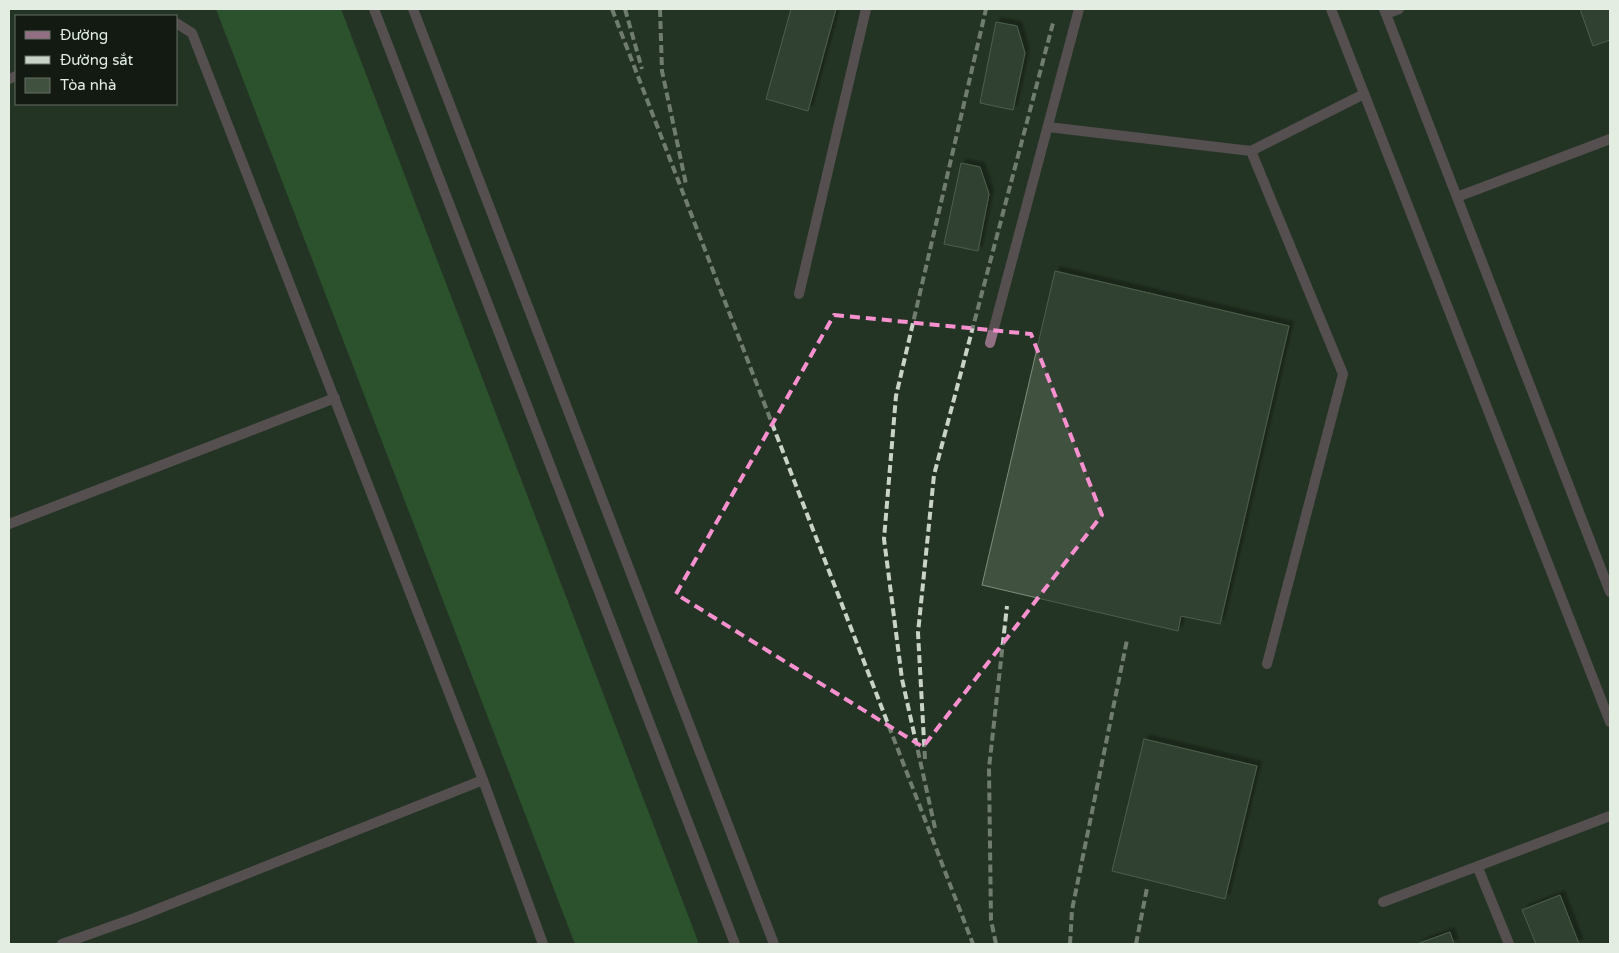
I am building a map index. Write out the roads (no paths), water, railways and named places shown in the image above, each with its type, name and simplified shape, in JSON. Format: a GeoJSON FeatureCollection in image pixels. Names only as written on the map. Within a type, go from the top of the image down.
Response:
{"type":"FeatureCollection","features":[{"type":"Feature","properties":{"kind":"street"},"geometry":{"type":"LineString","coordinates":[[374,9],[735,944]]}},
{"type":"Feature","properties":{"kind":"street"},"geometry":{"type":"LineString","coordinates":[[414,9],[774,944]]}},
{"type":"Feature","properties":{"kind":"street"},"geometry":{"type":"LineString","coordinates":[[799,294],[866,9]]}},
{"type":"Feature","properties":{"kind":"street"},"geometry":{"type":"LineString","coordinates":[[990,343],[1079,9]]}},
{"type":"Feature","properties":{"kind":"street"},"geometry":{"type":"LineString","coordinates":[[1331,9],[1610,722]]}},
{"type":"Feature","properties":{"kind":"street"},"geometry":{"type":"LineString","coordinates":[[1399,9],[1386,11],[1610,592]]}},
{"type":"Feature","properties":{"kind":"street"},"geometry":{"type":"LineString","coordinates":[[178,24],[192,33],[483,780],[543,944]]}},
{"type":"Feature","properties":{"kind":"street"},"geometry":{"type":"LineString","coordinates":[[1048,127],[1251,151],[1364,94]]}},
{"type":"Feature","properties":{"kind":"street"},"geometry":{"type":"LineString","coordinates":[[1457,197],[1610,139]]}},
{"type":"Feature","properties":{"kind":"street"},"geometry":{"type":"LineString","coordinates":[[1251,151],[1343,374],[1267,664]]}},
{"type":"Feature","properties":{"kind":"street"},"geometry":{"type":"LineString","coordinates":[[9,524],[335,398]]}},
{"type":"Feature","properties":{"kind":"street"},"geometry":{"type":"LineString","coordinates":[[62,944],[135,918],[483,780]]}},
{"type":"Feature","properties":{"kind":"street"},"geometry":{"type":"LineString","coordinates":[[1383,902],[1478,868],[1610,816]]}},
{"type":"Feature","properties":{"kind":"street"},"geometry":{"type":"LineString","coordinates":[[1478,868],[1509,944]]}},
{"type":"Feature","properties":{"kind":"railway"},"geometry":{"type":"LineString","coordinates":[[612,9],[973,944]]}},
{"type":"Feature","properties":{"kind":"railway"},"geometry":{"type":"LineString","coordinates":[[625,9],[642,69]]}},
{"type":"Feature","properties":{"kind":"railway"},"geometry":{"type":"LineString","coordinates":[[660,9],[662,71],[686,184]]}},
{"type":"Feature","properties":{"kind":"railway"},"geometry":{"type":"LineString","coordinates":[[935,828],[902,679],[884,539],[896,396],[986,9]]}},
{"type":"Feature","properties":{"kind":"railway"},"geometry":{"type":"LineString","coordinates":[[925,759],[918,633],[934,475],[1053,23]]}},
{"type":"Feature","properties":{"kind":"railway"},"geometry":{"type":"LineString","coordinates":[[996,944],[991,920],[989,768],[1007,606]]}},
{"type":"Feature","properties":{"kind":"railway"},"geometry":{"type":"LineString","coordinates":[[1070,944],[1072,910],[1127,640]]}},
{"type":"Feature","properties":{"kind":"railway"},"geometry":{"type":"LineString","coordinates":[[1136,944],[1147,888]]}}]}
